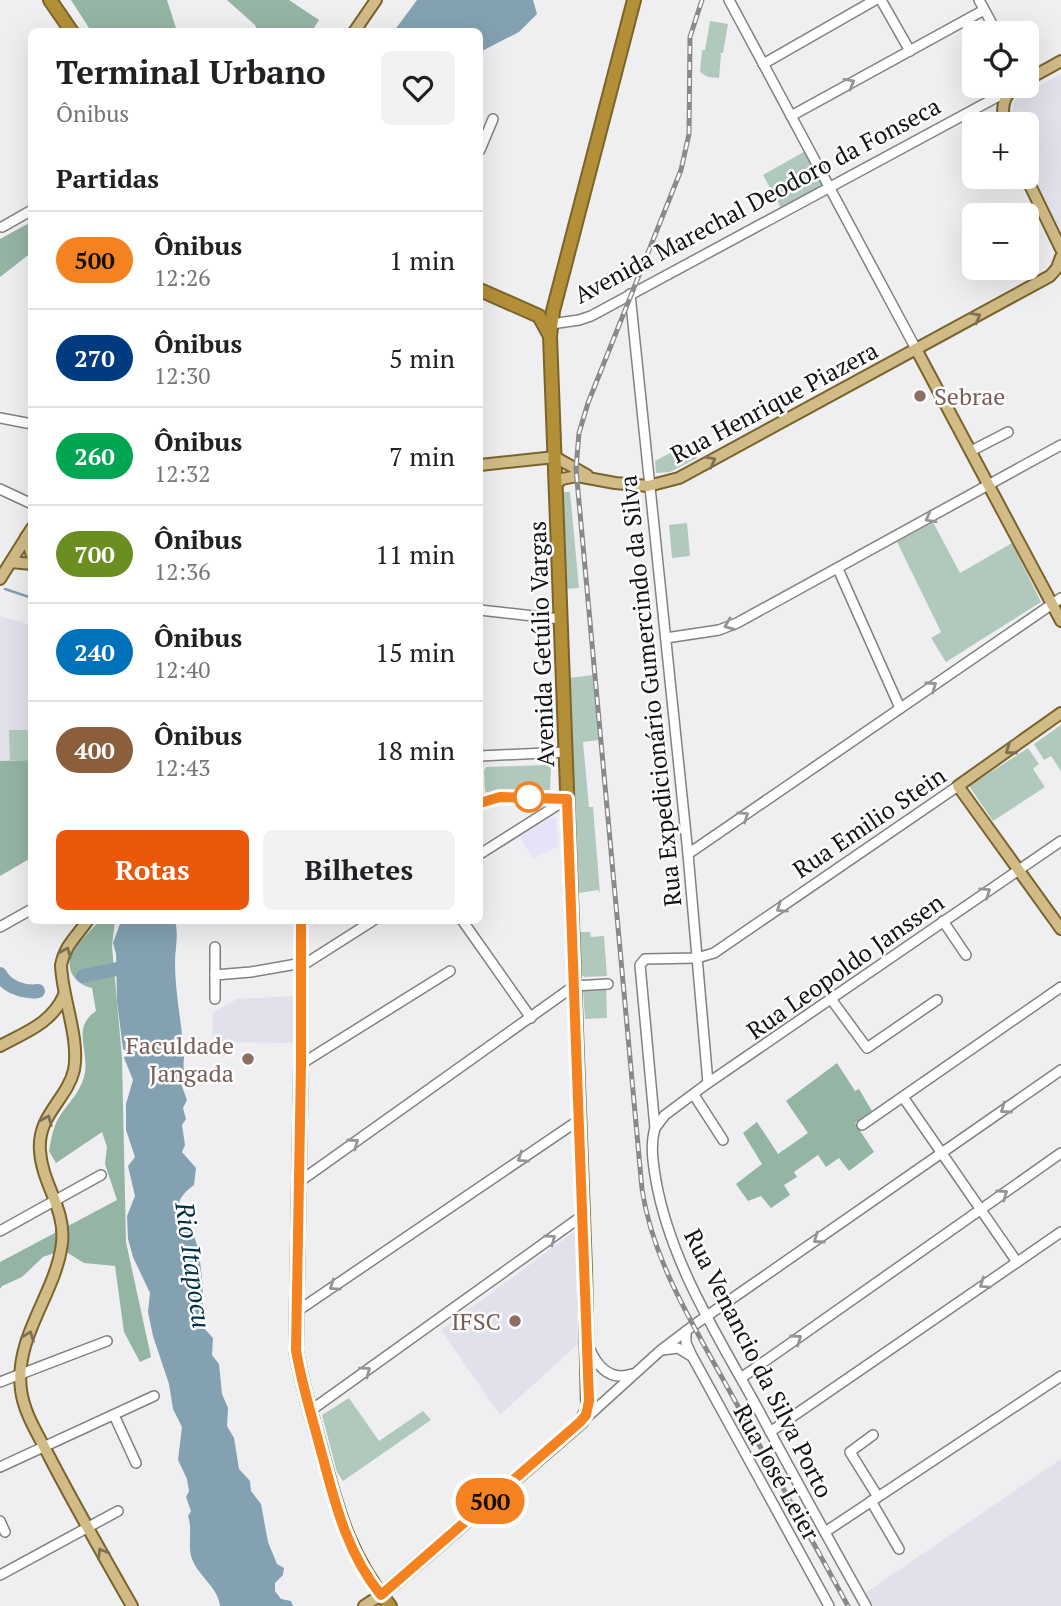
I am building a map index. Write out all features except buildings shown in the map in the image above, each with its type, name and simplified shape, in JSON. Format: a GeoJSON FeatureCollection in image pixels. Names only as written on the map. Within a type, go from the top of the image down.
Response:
{"type":"FeatureCollection","features":[{"type":"Feature","properties":{"kind":"highway"},"geometry":{"type":"LineString","coordinates":[[50,0],[69,28]]}},
{"type":"Feature","properties":{"kind":"highway"},"geometry":{"type":"LineString","coordinates":[[551,324],[634,0]]}},
{"type":"Feature","properties":{"kind":"highway"},"geometry":{"type":"LineString","coordinates":[[483,291],[551,324]]}},
{"type":"Feature","properties":{"kind":"highway"},"geometry":{"type":"LineString","coordinates":[[539,316],[551,324]]}},
{"type":"Feature","properties":{"kind":"highway","name":"Avenida Getúlio Vargas"},"geometry":{"type":"LineString","coordinates":[[551,324],[589,1401],[586,1415],[580,1422]]}},
{"type":"Feature","properties":{"kind":"highway"},"geometry":{"type":"LineString","coordinates":[[301,924],[296,1350],[310,1411],[346,1535],[369,1579],[390,1606]]}},
{"type":"Feature","properties":{"kind":"highway"},"geometry":{"type":"LineString","coordinates":[[381,1595],[580,1422]]}},
{"type":"Feature","properties":{"kind":"main road"},"geometry":{"type":"LineString","coordinates":[[357,28],[376,0]]}},
{"type":"Feature","properties":{"kind":"main road"},"geometry":{"type":"LineString","coordinates":[[1039,73],[1061,61]]}},
{"type":"Feature","properties":{"kind":"main road"},"geometry":{"type":"LineString","coordinates":[[1032,189],[1061,246]]}},
{"type":"Feature","properties":{"kind":"main road"},"geometry":{"type":"LineString","coordinates":[[1055,275],[1061,257]]}},
{"type":"Feature","properties":{"kind":"main road","name":"Rua Henrique Piazera"},"geometry":{"type":"LineString","coordinates":[[648,485],[679,478],[1055,275]]}},
{"type":"Feature","properties":{"kind":"main road"},"geometry":{"type":"LineString","coordinates":[[916,349],[1056,601],[1061,621]]}},
{"type":"Feature","properties":{"kind":"main road"},"geometry":{"type":"LineString","coordinates":[[483,465],[555,457],[593,479]]}},
{"type":"Feature","properties":{"kind":"main road"},"geometry":{"type":"LineString","coordinates":[[556,484],[568,477],[648,485]]}},
{"type":"Feature","properties":{"kind":"main road"},"geometry":{"type":"LineString","coordinates":[[0,579],[28,534]]}},
{"type":"Feature","properties":{"kind":"main road"},"geometry":{"type":"LineString","coordinates":[[11,562],[28,564]]}},
{"type":"Feature","properties":{"kind":"main road","name":"Rua Emilio Stein"},"geometry":{"type":"LineString","coordinates":[[958,786],[1061,713]]}},
{"type":"Feature","properties":{"kind":"main road"},"geometry":{"type":"LineString","coordinates":[[958,786],[1061,929]]}},
{"type":"Feature","properties":{"kind":"main road"},"geometry":{"type":"LineString","coordinates":[[85,924],[63,954],[61,975],[75,1052],[72,1076],[47,1116],[40,1138],[41,1162],[56,1201],[62,1232],[60,1259],[26,1340],[20,1374],[25,1404],[44,1447],[132,1606]]}},
{"type":"Feature","properties":{"kind":"main road"},"geometry":{"type":"LineString","coordinates":[[0,1046],[45,1022],[55,1013],[64,995]]}},
{"type":"Feature","properties":{"kind":"main road"},"geometry":{"type":"LineString","coordinates":[[45,1022],[59,1023],[72,1037]]}},
{"type":"Feature","properties":{"kind":"main road"},"geometry":{"type":"LineString","coordinates":[[363,1606],[381,1595]]}},
{"type":"Feature","properties":{"kind":"street"},"geometry":{"type":"LineString","coordinates":[[729,0],[916,349]]}},
{"type":"Feature","properties":{"kind":"street"},"geometry":{"type":"LineString","coordinates":[[764,64],[876,0]]}},
{"type":"Feature","properties":{"kind":"street"},"geometry":{"type":"LineString","coordinates":[[881,0],[909,51]]}},
{"type":"Feature","properties":{"kind":"street"},"geometry":{"type":"LineString","coordinates":[[979,0],[990,21]]}},
{"type":"Feature","properties":{"kind":"street"},"geometry":{"type":"LineString","coordinates":[[791,116],[984,10]]}},
{"type":"Feature","properties":{"kind":"street","name":"Avenida Marechal Deodoro da Fonseca"},"geometry":{"type":"LineString","coordinates":[[551,324],[591,316],[994,98]]}},
{"type":"Feature","properties":{"kind":"street"},"geometry":{"type":"LineString","coordinates":[[483,143],[493,119]]}},
{"type":"Feature","properties":{"kind":"street"},"geometry":{"type":"LineString","coordinates":[[2,227],[28,212]]}},
{"type":"Feature","properties":{"kind":"street","name":"Rua Expedicionário Gumercindo da Silva"},"geometry":{"type":"LineString","coordinates":[[632,293],[648,485],[688,854],[708,1083]]}},
{"type":"Feature","properties":{"kind":"street"},"geometry":{"type":"LineString","coordinates":[[0,418],[28,423]]}},
{"type":"Feature","properties":{"kind":"street"},"geometry":{"type":"LineString","coordinates":[[971,452],[1008,432]]}},
{"type":"Feature","properties":{"kind":"street"},"geometry":{"type":"LineString","coordinates":[[666,638],[719,629],[737,623],[1061,445]]}},
{"type":"Feature","properties":{"kind":"street"},"geometry":{"type":"LineString","coordinates":[[0,489],[28,502]]}},
{"type":"Feature","properties":{"kind":"street"},"geometry":{"type":"LineString","coordinates":[[838,569],[900,708]]}},
{"type":"Feature","properties":{"kind":"street"},"geometry":{"type":"LineString","coordinates":[[688,854],[1056,601]]}},
{"type":"Feature","properties":{"kind":"street"},"geometry":{"type":"LineString","coordinates":[[483,610],[560,619]]}},
{"type":"Feature","properties":{"kind":"street"},"geometry":{"type":"LineString","coordinates":[[483,756],[566,752]]}},
{"type":"Feature","properties":{"kind":"street","name":"Rua Emilio Stein"},"geometry":{"type":"LineString","coordinates":[[697,958],[714,953],[958,786]]}},
{"type":"Feature","properties":{"kind":"street"},"geometry":{"type":"LineString","coordinates":[[483,852],[567,799]]}},
{"type":"Feature","properties":{"kind":"street","name":"Rua Leopoldo Janssen"},"geometry":{"type":"LineString","coordinates":[[654,1128],[665,1115],[708,1083],[1061,841]]}},
{"type":"Feature","properties":{"kind":"street"},"geometry":{"type":"LineString","coordinates":[[0,927],[28,911]]}},
{"type":"Feature","properties":{"kind":"street"},"geometry":{"type":"LineString","coordinates":[[943,922],[966,955]]}},
{"type":"Feature","properties":{"kind":"street"},"geometry":{"type":"LineString","coordinates":[[215,975],[251,972],[314,959],[368,924]]}},
{"type":"Feature","properties":{"kind":"street"},"geometry":{"type":"LineString","coordinates":[[465,924],[531,1018]]}},
{"type":"Feature","properties":{"kind":"street"},"geometry":{"type":"LineString","coordinates":[[215,947],[215,999]]}},
{"type":"Feature","properties":{"kind":"street","name":"Rua Venancio da Silva Porto"},"geometry":{"type":"LineString","coordinates":[[697,958],[653,958],[645,959],[640,965],[654,1128],[653,1161],[664,1219],[675,1251],[699,1302],[866,1606]]}},
{"type":"Feature","properties":{"kind":"street"},"geometry":{"type":"LineString","coordinates":[[301,1064],[450,971]]}},
{"type":"Feature","properties":{"kind":"street"},"geometry":{"type":"LineString","coordinates":[[299,1182],[574,986],[608,984]]}},
{"type":"Feature","properties":{"kind":"street"},"geometry":{"type":"LineString","coordinates":[[862,1125],[1061,987]]}},
{"type":"Feature","properties":{"kind":"street"},"geometry":{"type":"LineString","coordinates":[[831,999],[867,1048],[937,1000]]}},
{"type":"Feature","properties":{"kind":"street"},"geometry":{"type":"LineString","coordinates":[[580,1422],[661,1350],[695,1324],[1061,1070]]}},
{"type":"Feature","properties":{"kind":"street"},"geometry":{"type":"LineString","coordinates":[[694,1094],[723,1140]]}},
{"type":"Feature","properties":{"kind":"street"},"geometry":{"type":"LineString","coordinates":[[903,1097],[1017,1262]]}},
{"type":"Feature","properties":{"kind":"street"},"geometry":{"type":"LineString","coordinates":[[296,1312],[579,1120]]}},
{"type":"Feature","properties":{"kind":"street"},"geometry":{"type":"LineString","coordinates":[[741,1378],[1061,1153]]}},
{"type":"Feature","properties":{"kind":"street"},"geometry":{"type":"LineString","coordinates":[[0,1231],[101,1175]]}},
{"type":"Feature","properties":{"kind":"street"},"geometry":{"type":"LineString","coordinates":[[310,1411],[582,1216]]}},
{"type":"Feature","properties":{"kind":"street"},"geometry":{"type":"LineString","coordinates":[[770,1432],[1061,1232]]}},
{"type":"Feature","properties":{"kind":"street"},"geometry":{"type":"LineString","coordinates":[[695,1324],[699,1302]]}},
{"type":"Feature","properties":{"kind":"street"},"geometry":{"type":"LineString","coordinates":[[695,1324],[713,1327]]}},
{"type":"Feature","properties":{"kind":"street","name":"Rua José Leier"},"geometry":{"type":"LineString","coordinates":[[686,1331],[686,1343],[692,1356],[829,1606]]}},
{"type":"Feature","properties":{"kind":"street"},"geometry":{"type":"LineString","coordinates":[[0,1382],[107,1341]]}},
{"type":"Feature","properties":{"kind":"street","name":"Avenida Getúlio Vargas"},"geometry":{"type":"LineString","coordinates":[[587,1341],[597,1364],[612,1375]]}},
{"type":"Feature","properties":{"kind":"street"},"geometry":{"type":"LineString","coordinates":[[661,1350],[678,1348],[692,1356]]}},
{"type":"Feature","properties":{"kind":"street"},"geometry":{"type":"LineString","coordinates":[[612,1375],[626,1376],[637,1371]]}},
{"type":"Feature","properties":{"kind":"street"},"geometry":{"type":"LineString","coordinates":[[612,1375],[617,1382],[616,1391]]}},
{"type":"Feature","properties":{"kind":"street"},"geometry":{"type":"LineString","coordinates":[[825,1532],[1061,1376]]}},
{"type":"Feature","properties":{"kind":"street"},"geometry":{"type":"LineString","coordinates":[[0,1467],[154,1396]]}},
{"type":"Feature","properties":{"kind":"street"},"geometry":{"type":"LineString","coordinates":[[114,1415],[136,1463]]}},
{"type":"Feature","properties":{"kind":"street"},"geometry":{"type":"LineString","coordinates":[[873,1435],[850,1452],[899,1549]]}},
{"type":"Feature","properties":{"kind":"street"},"geometry":{"type":"LineString","coordinates":[[0,1575],[118,1511]]}},
{"type":"Feature","properties":{"kind":"street"},"geometry":{"type":"LineString","coordinates":[[0,1521],[5,1532]]}},
{"type":"Feature","properties":{"kind":"shaded area"},"geometry":{"type":"Polygon","coordinates":[[[1061,74],[1061,231],[1039,189],[1039,112],[1012,112],[1015,100],[1019,98],[1039,98],[1039,86],[1061,74]]]}},
{"type":"Feature","properties":{"kind":"shaded area"},"geometry":{"type":"Polygon","coordinates":[[[0,616],[28,624],[28,760],[0,761],[0,616]]]}},
{"type":"Feature","properties":{"kind":"shaded area"},"geometry":{"type":"Polygon","coordinates":[[[552,817],[557,820],[558,846],[533,859],[520,837],[552,817]]]}},
{"type":"Feature","properties":{"kind":"shaded area"},"geometry":{"type":"Polygon","coordinates":[[[295,996],[294,1043],[212,1042],[213,1012],[237,999],[295,996]]]}},
{"type":"Feature","properties":{"kind":"shaded area","name":"IFSC"},"geometry":{"type":"Polygon","coordinates":[[[575,1231],[578,1344],[500,1415],[441,1330],[575,1231]]]}},
{"type":"Feature","properties":{"kind":"shaded area"},"geometry":{"type":"Polygon","coordinates":[[[1061,1459],[1061,1606],[871,1606],[864,1594],[1061,1459]]]}},
{"type":"Feature","properties":{"kind":"green space"},"geometry":{"type":"Polygon","coordinates":[[[71,0],[167,0],[176,28],[89,28],[71,0]]]}},
{"type":"Feature","properties":{"kind":"green space"},"geometry":{"type":"Polygon","coordinates":[[[227,0],[289,0],[319,20],[314,28],[256,28],[227,0]]]}},
{"type":"Feature","properties":{"kind":"green space"},"geometry":{"type":"Polygon","coordinates":[[[710,21],[728,24],[723,53],[719,53],[719,78],[708,77],[700,72],[702,50],[705,50],[710,21]]]}},
{"type":"Feature","properties":{"kind":"green space"},"geometry":{"type":"Polygon","coordinates":[[[807,150],[826,184],[781,208],[763,175],[807,150]]]}},
{"type":"Feature","properties":{"kind":"green space"},"geometry":{"type":"Polygon","coordinates":[[[28,224],[28,255],[0,277],[0,239],[28,224]]]}},
{"type":"Feature","properties":{"kind":"green space"},"geometry":{"type":"Polygon","coordinates":[[[689,443],[697,458],[670,472],[656,473],[655,461],[689,443]]]}},
{"type":"Feature","properties":{"kind":"green space"},"geometry":{"type":"Polygon","coordinates":[[[561,492],[570,492],[579,588],[565,589],[561,492]]]}},
{"type":"Feature","properties":{"kind":"green space"},"geometry":{"type":"Polygon","coordinates":[[[933,522],[960,573],[1012,543],[1041,602],[946,662],[931,638],[941,632],[897,542],[933,522]]]}},
{"type":"Feature","properties":{"kind":"green space"},"geometry":{"type":"Polygon","coordinates":[[[687,523],[690,556],[672,558],[669,525],[687,523]]]}},
{"type":"Feature","properties":{"kind":"green space"},"geometry":{"type":"Polygon","coordinates":[[[593,675],[599,740],[583,742],[589,807],[593,807],[600,893],[598,890],[578,893],[569,678],[593,675]]]}},
{"type":"Feature","properties":{"kind":"green space"},"geometry":{"type":"Polygon","coordinates":[[[1061,725],[1061,771],[1051,756],[1044,760],[1034,744],[1061,725]]]}},
{"type":"Feature","properties":{"kind":"green space"},"geometry":{"type":"Polygon","coordinates":[[[9,730],[28,730],[28,760],[10,760],[9,730]]]}},
{"type":"Feature","properties":{"kind":"green space"},"geometry":{"type":"Polygon","coordinates":[[[1028,748],[1039,764],[1033,769],[1045,787],[993,821],[969,786],[1028,748]]]}},
{"type":"Feature","properties":{"kind":"green space"},"geometry":{"type":"Polygon","coordinates":[[[28,760],[28,860],[0,876],[0,761],[28,760]]]}},
{"type":"Feature","properties":{"kind":"green space"},"geometry":{"type":"Polygon","coordinates":[[[547,765],[551,768],[550,790],[489,794],[485,791],[486,767],[547,765]]]}},
{"type":"Feature","properties":{"kind":"green space"},"geometry":{"type":"Polygon","coordinates":[[[96,924],[115,924],[112,946],[122,1058],[126,1242],[151,1357],[140,1362],[124,1332],[115,1266],[84,1263],[63,1250],[43,1257],[22,1277],[0,1289],[0,1262],[117,1200],[105,1164],[107,1147],[102,1132],[56,1163],[49,1151],[56,1123],[82,1083],[85,1067],[84,1025],[96,1011],[92,988],[82,984],[71,972],[71,956],[76,946],[96,924]]]}},
{"type":"Feature","properties":{"kind":"green space"},"geometry":{"type":"Polygon","coordinates":[[[579,932],[590,932],[591,937],[604,936],[607,976],[582,975],[579,932]]]}},
{"type":"Feature","properties":{"kind":"green space"},"geometry":{"type":"Polygon","coordinates":[[[606,987],[607,1018],[585,1019],[583,989],[606,987]]]}},
{"type":"Feature","properties":{"kind":"green space"},"geometry":{"type":"Polygon","coordinates":[[[837,1063],[855,1091],[859,1089],[872,1111],[855,1123],[874,1152],[849,1171],[839,1158],[826,1167],[818,1155],[794,1172],[797,1177],[784,1185],[790,1195],[771,1208],[761,1196],[748,1201],[736,1184],[762,1164],[743,1133],[757,1122],[778,1154],[808,1133],[786,1101],[837,1063]]]}},
{"type":"Feature","properties":{"kind":"green space"},"geometry":{"type":"Polygon","coordinates":[[[349,1398],[379,1441],[423,1411],[431,1420],[343,1481],[337,1472],[322,1415],[349,1398]]]}},
{"type":"Feature","properties":{"kind":"water"},"geometry":{"type":"Polygon","coordinates":[[[417,0],[533,0],[537,14],[519,32],[483,50],[483,28],[396,28],[417,0]]]}},
{"type":"Feature","properties":{"kind":"water","name":"Rio Itapocu"},"geometry":{"type":"Polygon","coordinates":[[[120,924],[176,924],[175,975],[186,1076],[181,1074],[179,1078],[187,1100],[183,1108],[186,1119],[182,1125],[185,1145],[182,1152],[196,1168],[194,1185],[180,1200],[176,1218],[192,1234],[196,1243],[203,1287],[202,1326],[213,1338],[212,1355],[219,1364],[222,1394],[228,1408],[227,1426],[234,1438],[239,1469],[250,1481],[251,1491],[261,1504],[268,1542],[277,1564],[284,1568],[283,1575],[275,1583],[275,1591],[281,1599],[291,1601],[293,1606],[220,1606],[216,1593],[192,1559],[188,1516],[191,1511],[186,1497],[189,1491],[187,1479],[178,1460],[182,1427],[173,1409],[169,1384],[153,1336],[148,1312],[150,1293],[133,1257],[128,1239],[127,1216],[135,1196],[128,1166],[135,1157],[126,1130],[126,1104],[133,1080],[124,1058],[132,1046],[126,1051],[123,1049],[113,943],[120,924]]]}},
{"type":"Feature","properties":{"kind":"waterway"},"geometry":{"type":"LineString","coordinates":[[5,589],[28,597]]}},
{"type":"Feature","properties":{"kind":"waterway"},"geometry":{"type":"LineString","coordinates":[[83,976],[117,969]]}},
{"type":"Feature","properties":{"kind":"waterway"},"geometry":{"type":"LineString","coordinates":[[0,974],[16,988],[38,991]]}},
{"type":"Feature","properties":{"kind":"railway"},"geometry":{"type":"LineString","coordinates":[[702,0],[690,37],[689,134],[681,170],[588,403],[579,433],[576,469],[642,1189],[647,1216],[676,1293],[848,1606]]}},
{"type":"Feature","properties":{"kind":"bus line","name":"500"},"geometry":{"type":"LineString","coordinates":[[301,924],[296,1350],[303,1384],[346,1535],[355,1555],[381,1595],[580,1422],[588,1409],[567,799],[542,796],[500,797],[483,802]]}},
{"type":"Feature","properties":{"kind":"place","name":"Sebrae"},"geometry":{"type":"Point","coordinates":[920,396]}},
{"type":"Feature","properties":{"kind":"place","name":"Faculdade Jangada"},"geometry":{"type":"Point","coordinates":[248,1059]}},
{"type":"Feature","properties":{"kind":"place","name":"IFSC"},"geometry":{"type":"Point","coordinates":[515,1321]}}]}
